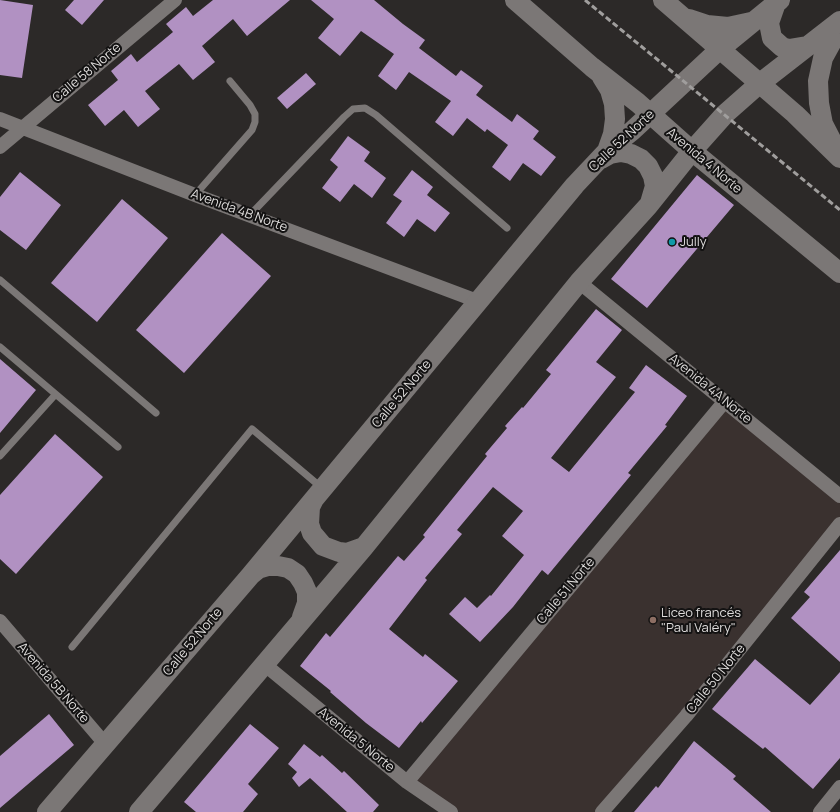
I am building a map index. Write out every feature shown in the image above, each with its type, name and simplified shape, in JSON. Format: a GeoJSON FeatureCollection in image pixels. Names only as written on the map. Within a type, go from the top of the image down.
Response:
{"type":"FeatureCollection","features":[{"type":"Feature","properties":{"kind":"main road","name":"Avenida 4 Norte"},"geometry":{"type":"LineString","coordinates":[[515,0],[592,67],[840,274]]}},
{"type":"Feature","properties":{"kind":"main road"},"geometry":{"type":"LineString","coordinates":[[663,0],[686,18],[759,84],[795,114],[840,157]]}},
{"type":"Feature","properties":{"kind":"main road"},"geometry":{"type":"LineString","coordinates":[[776,7],[769,31],[776,43],[782,47],[802,47]]}},
{"type":"Feature","properties":{"kind":"main road","name":"Calle 52 Norte"},"geometry":{"type":"LineString","coordinates":[[47,812],[250,576],[480,302],[575,186],[603,155],[632,131],[751,22],[776,7]]}},
{"type":"Feature","properties":{"kind":"main road"},"geometry":{"type":"LineString","coordinates":[[686,18],[707,24],[722,26],[734,26],[751,22]]}},
{"type":"Feature","properties":{"kind":"main road"},"geometry":{"type":"LineString","coordinates":[[146,809],[264,664],[364,547],[579,282],[648,206],[692,151],[725,114],[759,84],[802,47],[840,21]]}},
{"type":"Feature","properties":{"kind":"main road"},"geometry":{"type":"LineString","coordinates":[[840,27],[823,58],[818,81],[818,103],[823,124],[840,157]]}},
{"type":"Feature","properties":{"kind":"main road"},"geometry":{"type":"LineString","coordinates":[[592,67],[606,84],[614,104],[615,119],[613,134],[603,155]]}},
{"type":"Feature","properties":{"kind":"main road"},"geometry":{"type":"LineString","coordinates":[[603,155],[621,152],[631,154],[641,159],[648,166],[654,181],[653,197],[648,206]]}},
{"type":"Feature","properties":{"kind":"main road"},"geometry":{"type":"LineString","coordinates":[[318,494],[310,511],[309,524],[312,533],[323,546],[339,552],[347,553],[364,547]]}},
{"type":"Feature","properties":{"kind":"main road"},"geometry":{"type":"LineString","coordinates":[[250,576],[258,569],[268,566],[288,568],[297,574],[305,588],[308,603],[305,613],[299,622]]}},
{"type":"Feature","properties":{"kind":"street","name":"Calle 58 Norte"},"geometry":{"type":"LineString","coordinates":[[0,147],[23,126],[175,0]]}},
{"type":"Feature","properties":{"kind":"street","name":"Avenida 4B Norte"},"geometry":{"type":"LineString","coordinates":[[0,118],[195,195],[480,302]]}},
{"type":"Feature","properties":{"kind":"street","name":"Avenida 4A Norte"},"geometry":{"type":"LineString","coordinates":[[579,282],[840,496]]}},
{"type":"Feature","properties":{"kind":"street","name":"Calle 51 Norte"},"geometry":{"type":"LineString","coordinates":[[407,782],[725,401]]}},
{"type":"Feature","properties":{"kind":"street","name":"Calle 50 Norte"},"geometry":{"type":"LineString","coordinates":[[602,812],[686,716],[840,524]]}},
{"type":"Feature","properties":{"kind":"street","name":"Avenida 5B Norte"},"geometry":{"type":"LineString","coordinates":[[0,621],[106,745]]}},
{"type":"Feature","properties":{"kind":"street","name":"Avenida 5 Norte"},"geometry":{"type":"LineString","coordinates":[[264,664],[407,782],[451,812]]}},
{"type":"Feature","properties":{"kind":"street"},"geometry":{"type":"LineString","coordinates":[[820,812],[840,787]]}},
{"type":"Feature","properties":{"kind":"lane"},"geometry":{"type":"LineString","coordinates":[[195,195],[252,130],[256,122],[255,114],[250,105],[230,81]]}},
{"type":"Feature","properties":{"kind":"lane"},"geometry":{"type":"LineString","coordinates":[[250,215],[344,117],[354,109],[365,108],[376,115],[508,228]]}},
{"type":"Feature","properties":{"kind":"lane"},"geometry":{"type":"LineString","coordinates":[[0,280],[156,413]]}},
{"type":"Feature","properties":{"kind":"lane"},"geometry":{"type":"LineString","coordinates":[[0,347],[118,448]]}},
{"type":"Feature","properties":{"kind":"lane"},"geometry":{"type":"LineString","coordinates":[[0,456],[55,395]]}},
{"type":"Feature","properties":{"kind":"lane"},"geometry":{"type":"LineString","coordinates":[[72,647],[252,429],[318,494]]}},
{"type":"Feature","properties":{"kind":"shaded area","name":"Liceo francés \"Paul Valéry\""},"geometry":{"type":"Polygon","coordinates":[[[725,401],[840,496],[840,524],[602,812],[451,812],[407,782],[725,401]]]}},
{"type":"Feature","properties":{"kind":"building"},"geometry":{"type":"Polygon","coordinates":[[[0,0],[33,5],[22,78],[0,75],[0,0]]]}},
{"type":"Feature","properties":{"kind":"building"},"geometry":{"type":"Polygon","coordinates":[[[74,0],[104,0],[82,25],[65,10],[74,0]]]}},
{"type":"Feature","properties":{"kind":"building"},"geometry":{"type":"Polygon","coordinates":[[[213,0],[290,0],[247,36],[233,19],[202,46],[215,62],[193,80],[179,64],[145,91],[160,109],[138,127],[124,110],[105,126],[88,105],[118,80],[111,71],[131,54],[137,62],[173,32],[166,24],[186,7],[193,16],[213,0]]]}},
{"type":"Feature","properties":{"kind":"building"},"geometry":{"type":"Polygon","coordinates":[[[311,0],[374,0],[425,40],[419,48],[456,76],[461,70],[483,86],[476,95],[512,122],[517,114],[539,131],[533,139],[556,157],[541,176],[523,163],[510,181],[492,167],[508,145],[487,129],[485,132],[467,118],[453,136],[435,122],[451,101],[409,72],[396,90],[378,76],[394,54],[361,31],[340,56],[318,38],[334,19],[311,0]]]}},
{"type":"Feature","properties":{"kind":"building"},"geometry":{"type":"Polygon","coordinates":[[[306,73],[316,84],[287,109],[277,98],[306,73]]]}},
{"type":"Feature","properties":{"kind":"building"},"geometry":{"type":"Polygon","coordinates":[[[348,136],[370,152],[364,161],[386,178],[372,198],[354,184],[340,202],[322,188],[338,167],[330,160],[348,136]]]}},
{"type":"Feature","properties":{"kind":"building"},"geometry":{"type":"Polygon","coordinates":[[[412,170],[433,187],[427,195],[450,213],[435,232],[417,219],[404,237],[386,223],[402,201],[393,195],[412,170]]]}},
{"type":"Feature","properties":{"kind":"building"},"geometry":{"type":"Polygon","coordinates":[[[20,172],[61,205],[26,250],[0,230],[0,197],[20,172]]]}},
{"type":"Feature","properties":{"kind":"building","name":"Jully"},"geometry":{"type":"Polygon","coordinates":[[[697,175],[734,205],[647,308],[611,279],[697,175]]]}},
{"type":"Feature","properties":{"kind":"building"},"geometry":{"type":"Polygon","coordinates":[[[122,199],[168,238],[97,322],[51,283],[122,199]]]}},
{"type":"Feature","properties":{"kind":"building"},"geometry":{"type":"Polygon","coordinates":[[[222,233],[271,276],[184,373],[136,330],[222,233]]]}},
{"type":"Feature","properties":{"kind":"building"},"geometry":{"type":"Polygon","coordinates":[[[596,309],[622,330],[596,362],[616,377],[551,458],[569,472],[635,392],[629,388],[646,365],[687,396],[665,425],[667,426],[628,473],[631,475],[548,575],[542,570],[513,607],[480,642],[449,614],[465,597],[477,608],[490,595],[491,596],[524,555],[502,536],[523,511],[493,487],[457,530],[462,534],[425,578],[427,580],[389,629],[423,657],[425,654],[458,681],[422,723],[421,721],[399,748],[366,723],[330,692],[331,691],[300,666],[326,633],[330,637],[398,556],[404,561],[425,537],[423,535],[487,456],[485,454],[507,428],[505,426],[522,407],[523,408],[551,374],[546,370],[596,309]]]}},
{"type":"Feature","properties":{"kind":"building"},"geometry":{"type":"Polygon","coordinates":[[[0,359],[36,390],[0,433],[0,359]]]}},
{"type":"Feature","properties":{"kind":"building"},"geometry":{"type":"Polygon","coordinates":[[[55,434],[103,477],[16,574],[0,559],[0,495],[55,434]]]}},
{"type":"Feature","properties":{"kind":"building"},"geometry":{"type":"Polygon","coordinates":[[[840,550],[840,662],[791,618],[810,597],[804,592],[840,550]]]}},
{"type":"Feature","properties":{"kind":"building"},"geometry":{"type":"Polygon","coordinates":[[[755,659],[810,705],[840,672],[840,758],[813,789],[765,747],[763,749],[712,709],[755,659]]]}},
{"type":"Feature","properties":{"kind":"building"},"geometry":{"type":"Polygon","coordinates":[[[49,714],[74,745],[0,808],[0,756],[49,714]]]}},
{"type":"Feature","properties":{"kind":"building"},"geometry":{"type":"Polygon","coordinates":[[[250,724],[279,748],[248,784],[258,794],[243,812],[196,812],[184,802],[250,724]]]}},
{"type":"Feature","properties":{"kind":"building"},"geometry":{"type":"Polygon","coordinates":[[[694,741],[736,776],[733,779],[771,812],[634,812],[656,786],[658,788],[694,741]]]}},
{"type":"Feature","properties":{"kind":"building"},"geometry":{"type":"Polygon","coordinates":[[[304,744],[320,757],[322,755],[342,773],[344,771],[379,805],[373,812],[347,812],[310,778],[299,787],[292,778],[297,772],[288,764],[304,744]]]}},
{"type":"Feature","properties":{"kind":"railway"},"geometry":{"type":"LineString","coordinates":[[585,0],[840,210]]}},
{"type":"Feature","properties":{"kind":"place","name":"Jully"},"geometry":{"type":"Point","coordinates":[672,242]}},
{"type":"Feature","properties":{"kind":"place","name":"Liceo francés \"Paul Valéry\""},"geometry":{"type":"Point","coordinates":[653,620]}}]}
